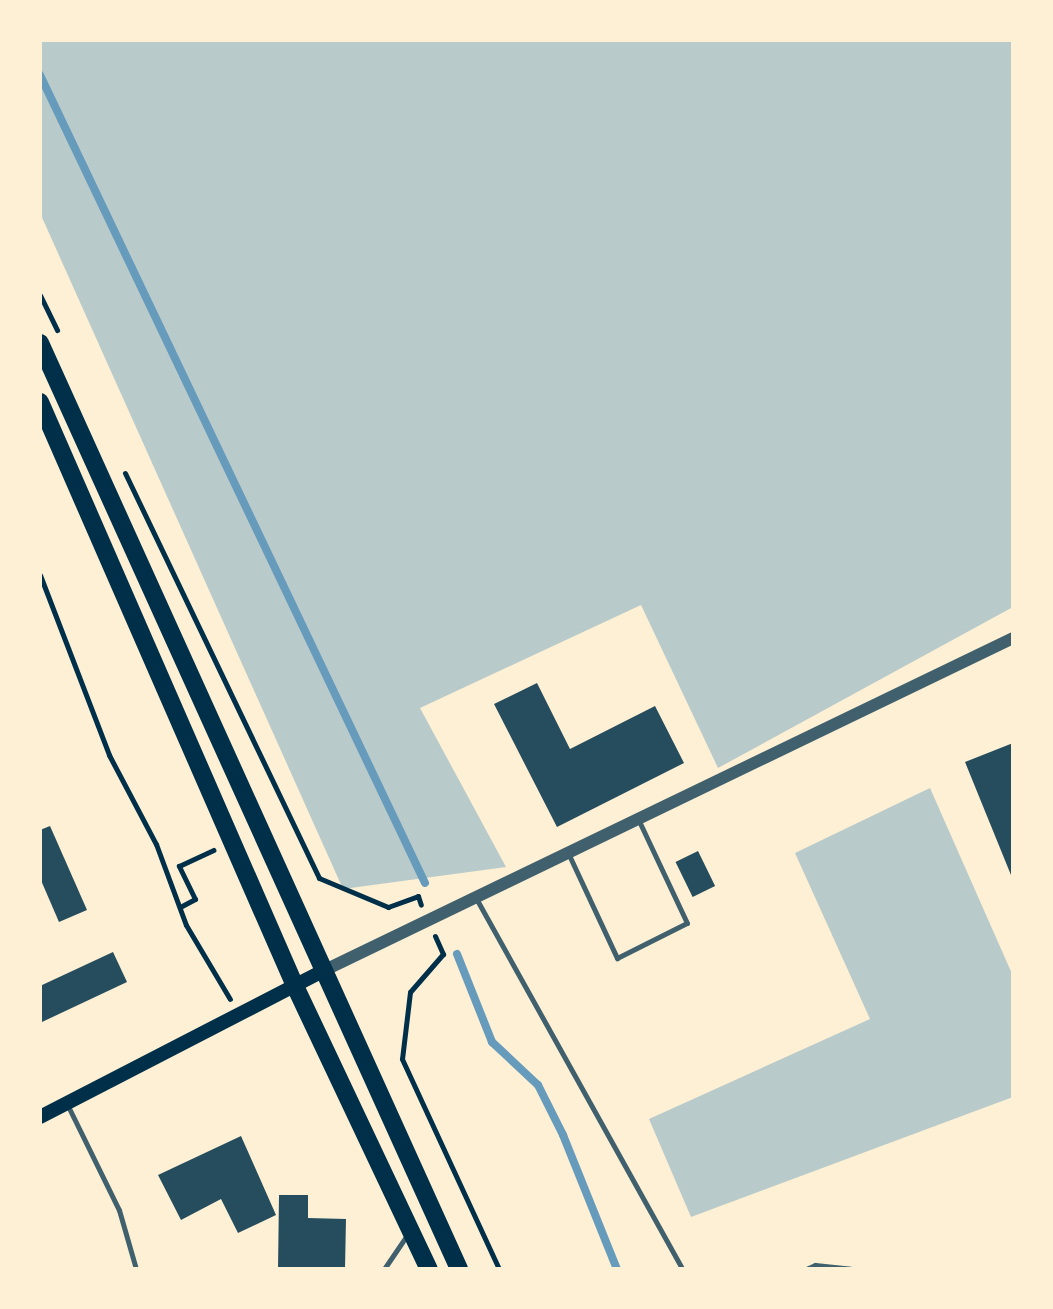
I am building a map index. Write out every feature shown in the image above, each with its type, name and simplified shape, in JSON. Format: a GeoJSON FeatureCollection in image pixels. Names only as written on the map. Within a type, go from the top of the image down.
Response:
{"type":"FeatureCollection","features":[{"type":"Feature","properties":{"kind":"highway"},"geometry":{"type":"LineString","coordinates":[[40,343],[459,1269]]}},
{"type":"Feature","properties":{"kind":"highway"},"geometry":{"type":"LineString","coordinates":[[40,402],[295,986],[429,1269]]}},
{"type":"Feature","properties":{"kind":"main road"},"geometry":{"type":"LineString","coordinates":[[40,1117],[323,971]]}},
{"type":"Feature","properties":{"kind":"street"},"geometry":{"type":"LineString","coordinates":[[323,971],[477,900],[1013,638]]}},
{"type":"Feature","properties":{"kind":"lane"},"geometry":{"type":"LineString","coordinates":[[569,855],[617,958],[687,923],[639,821]]}},
{"type":"Feature","properties":{"kind":"lane"},"geometry":{"type":"LineString","coordinates":[[477,900],[682,1269]]}},
{"type":"Feature","properties":{"kind":"lane"},"geometry":{"type":"LineString","coordinates":[[67,1103],[119,1210],[136,1269]]}},
{"type":"Feature","properties":{"kind":"lane"},"geometry":{"type":"LineString","coordinates":[[382,1267],[411,1231]]}},
{"type":"Feature","properties":{"kind":"lane"},"geometry":{"type":"LineString","coordinates":[[806,1269],[815,1265],[851,1269]]}},
{"type":"Feature","properties":{"kind":"path"},"geometry":{"type":"LineString","coordinates":[[40,295],[60,338]]}},
{"type":"Feature","properties":{"kind":"path"},"geometry":{"type":"LineString","coordinates":[[121,465],[319,878],[388,907],[418,896],[443,954],[410,992],[402,1059],[499,1269]]}},
{"type":"Feature","properties":{"kind":"path"},"geometry":{"type":"LineString","coordinates":[[40,575],[109,755],[156,844],[180,907],[239,1013]]}},
{"type":"Feature","properties":{"kind":"path"},"geometry":{"type":"LineString","coordinates":[[293,854],[305,849]]}},
{"type":"Feature","properties":{"kind":"path"},"geometry":{"type":"LineString","coordinates":[[179,866],[195,899],[180,907]]}},
{"type":"Feature","properties":{"kind":"shaded area"},"geometry":{"type":"Polygon","coordinates":[[[40,40],[1013,40],[1013,607],[718,768],[641,605],[420,708],[506,867],[343,889],[40,213],[40,40]]]}},
{"type":"Feature","properties":{"kind":"shaded area"},"geometry":{"type":"Polygon","coordinates":[[[930,788],[1013,976],[1013,1097],[691,1217],[649,1119],[870,1019],[795,853],[930,788]]]}},
{"type":"Feature","properties":{"kind":"building"},"geometry":{"type":"Polygon","coordinates":[[[537,683],[570,749],[655,706],[684,763],[557,827],[494,704],[537,683]]]}},
{"type":"Feature","properties":{"kind":"building"},"geometry":{"type":"Polygon","coordinates":[[[1013,743],[1013,880],[965,762],[1013,743]]]}},
{"type":"Feature","properties":{"kind":"building"},"geometry":{"type":"Polygon","coordinates":[[[50,826],[87,910],[59,922],[40,878],[40,830],[50,826]]]}},
{"type":"Feature","properties":{"kind":"building"},"geometry":{"type":"Polygon","coordinates":[[[698,851],[715,886],[693,897],[676,862],[698,851]]]}},
{"type":"Feature","properties":{"kind":"building"},"geometry":{"type":"Polygon","coordinates":[[[113,952],[127,982],[42,1022],[40,986],[113,952]]]}},
{"type":"Feature","properties":{"kind":"building"},"geometry":{"type":"Polygon","coordinates":[[[241,1136],[276,1215],[238,1233],[221,1199],[181,1220],[158,1175],[241,1136]]]}},
{"type":"Feature","properties":{"kind":"building"},"geometry":{"type":"Polygon","coordinates":[[[279,1195],[308,1195],[308,1218],[346,1219],[345,1269],[278,1269],[279,1195]]]}},
{"type":"Feature","properties":{"kind":"waterway"},"geometry":{"type":"LineString","coordinates":[[40,75],[425,883]]}},
{"type":"Feature","properties":{"kind":"waterway"},"geometry":{"type":"LineString","coordinates":[[457,954],[492,1042],[538,1085],[563,1135],[617,1269]]}}]}
